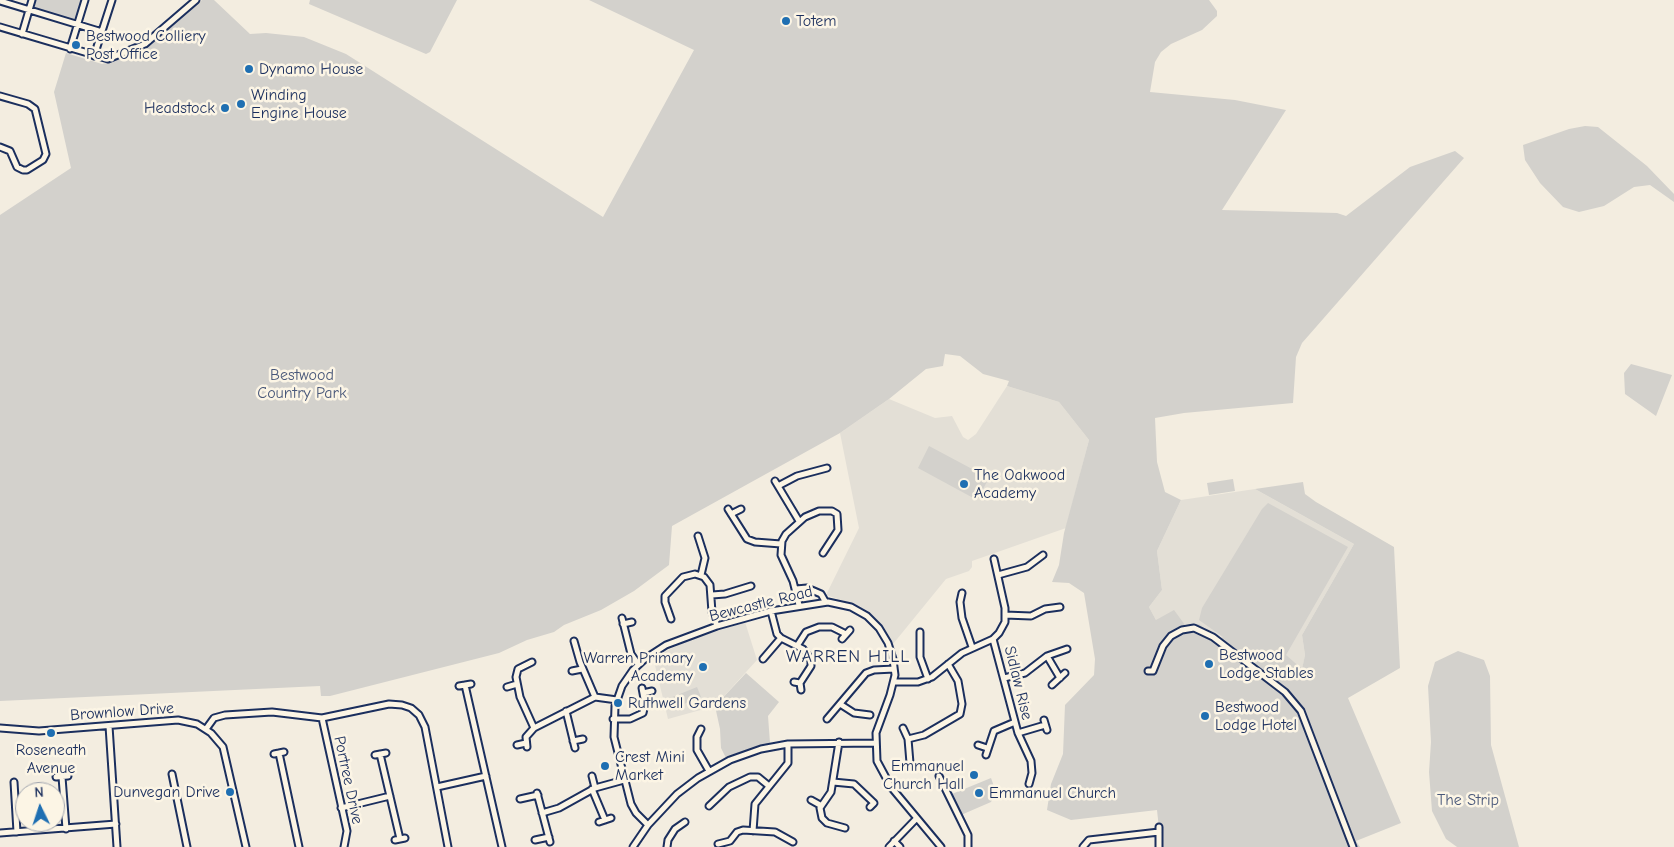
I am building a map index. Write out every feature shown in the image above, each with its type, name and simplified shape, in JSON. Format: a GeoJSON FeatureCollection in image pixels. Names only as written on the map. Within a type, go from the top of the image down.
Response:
{"type":"FeatureCollection","features":[{"type":"Feature","properties":{"kind":"street"},"geometry":{"type":"LineString","coordinates":[[22,34],[32,0]]}},
{"type":"Feature","properties":{"kind":"street"},"geometry":{"type":"LineString","coordinates":[[70,49],[85,0]]}},
{"type":"Feature","properties":{"kind":"street"},"geometry":{"type":"LineString","coordinates":[[94,56],[112,0]]}},
{"type":"Feature","properties":{"kind":"street"},"geometry":{"type":"LineString","coordinates":[[0,27],[94,56],[108,58],[145,44],[196,0]]}},
{"type":"Feature","properties":{"kind":"street"},"geometry":{"type":"LineString","coordinates":[[0,1],[102,32]]}},
{"type":"Feature","properties":{"kind":"street"},"geometry":{"type":"LineString","coordinates":[[0,96],[28,104],[35,109],[46,154],[43,160],[27,170],[23,170],[17,167],[10,151],[0,147]]}},
{"type":"Feature","properties":{"kind":"street"},"geometry":{"type":"LineString","coordinates":[[799,521],[776,483],[822,467]]}},
{"type":"Feature","properties":{"kind":"street"},"geometry":{"type":"LineString","coordinates":[[741,509],[730,511],[747,539],[755,542],[781,544]]}},
{"type":"Feature","properties":{"kind":"street"},"geometry":{"type":"LineString","coordinates":[[799,605],[796,589],[783,560],[781,544],[786,534],[799,521],[819,511],[836,510],[838,518],[837,533],[826,551]]}},
{"type":"Feature","properties":{"kind":"street"},"geometry":{"type":"LineString","coordinates":[[694,544],[699,539],[705,562],[701,575]]}},
{"type":"Feature","properties":{"kind":"street"},"geometry":{"type":"LineString","coordinates":[[998,575],[1027,567],[1040,557],[1034,554]]}},
{"type":"Feature","properties":{"kind":"street"},"geometry":{"type":"LineString","coordinates":[[894,682],[913,683],[928,679],[972,647],[993,638],[1003,626],[1006,615],[994,559]]}},
{"type":"Feature","properties":{"kind":"street"},"geometry":{"type":"LineString","coordinates":[[668,616],[662,595],[683,577],[692,574],[701,575],[709,582],[712,595],[712,612],[717,626]]}},
{"type":"Feature","properties":{"kind":"street"},"geometry":{"type":"LineString","coordinates":[[712,595],[749,588]]}},
{"type":"Feature","properties":{"kind":"street"},"geometry":{"type":"LineString","coordinates":[[796,589],[807,588],[820,594],[825,601]]}},
{"type":"Feature","properties":{"kind":"street"},"geometry":{"type":"LineString","coordinates":[[959,596],[962,618],[972,647]]}},
{"type":"Feature","properties":{"kind":"street","name":"Bewcastle Road"},"geometry":{"type":"LineString","coordinates":[[648,825],[633,808],[615,744],[613,719],[617,700],[625,681],[638,664],[666,645],[717,626],[771,611],[825,601],[840,603],[857,610],[876,625],[888,643],[894,669],[894,682],[878,724],[875,743],[877,761],[884,777],[916,819],[941,847]]}},
{"type":"Feature","properties":{"kind":"street"},"geometry":{"type":"LineString","coordinates":[[1006,615],[1031,616],[1057,605]]}},
{"type":"Feature","properties":{"kind":"street"},"geometry":{"type":"LineString","coordinates":[[771,611],[775,629],[781,638],[808,654],[812,663]]}},
{"type":"Feature","properties":{"kind":"street"},"geometry":{"type":"LineString","coordinates":[[632,622],[623,621],[631,654],[638,664]]}},
{"type":"Feature","properties":{"kind":"street"},"geometry":{"type":"LineString","coordinates":[[797,646],[806,632],[819,627],[832,627],[848,632],[842,639]]}},
{"type":"Feature","properties":{"kind":"street"},"geometry":{"type":"LineString","coordinates":[[1148,671],[1153,671],[1163,646],[1171,636],[1182,630],[1194,628],[1213,637],[1284,692],[1301,711],[1353,847]]}},
{"type":"Feature","properties":{"kind":"street"},"geometry":{"type":"LineString","coordinates":[[920,632],[922,639],[920,657],[928,679]]}},
{"type":"Feature","properties":{"kind":"street"},"geometry":{"type":"LineString","coordinates":[[764,654],[781,638]]}},
{"type":"Feature","properties":{"kind":"street","name":"Sidlaw Rise"},"geometry":{"type":"LineString","coordinates":[[993,638],[1018,733],[1031,761],[1030,781],[1024,777]]}},
{"type":"Feature","properties":{"kind":"street"},"geometry":{"type":"LineString","coordinates":[[573,645],[595,697]]}},
{"type":"Feature","properties":{"kind":"street"},"geometry":{"type":"LineString","coordinates":[[1004,678],[1025,673],[1047,656],[1063,648]]}},
{"type":"Feature","properties":{"kind":"street"},"geometry":{"type":"LineString","coordinates":[[1047,656],[1060,678]]}},
{"type":"Feature","properties":{"kind":"street"},"geometry":{"type":"LineString","coordinates":[[812,663],[819,664]]}},
{"type":"Feature","properties":{"kind":"street"},"geometry":{"type":"LineString","coordinates":[[801,690],[800,683],[812,663]]}},
{"type":"Feature","properties":{"kind":"street"},"geometry":{"type":"LineString","coordinates":[[908,739],[924,735],[960,714],[962,704],[958,681],[948,664]]}},
{"type":"Feature","properties":{"kind":"street"},"geometry":{"type":"LineString","coordinates":[[529,666],[517,672],[517,684],[534,728]]}},
{"type":"Feature","properties":{"kind":"street"},"geometry":{"type":"LineString","coordinates":[[572,671],[582,669]]}},
{"type":"Feature","properties":{"kind":"street"},"geometry":{"type":"LineString","coordinates":[[828,715],[840,704],[866,673],[874,670],[894,669]]}},
{"type":"Feature","properties":{"kind":"street"},"geometry":{"type":"LineString","coordinates":[[1052,686],[1065,673]]}},
{"type":"Feature","properties":{"kind":"street"},"geometry":{"type":"LineString","coordinates":[[794,682],[800,683]]}},
{"type":"Feature","properties":{"kind":"street"},"geometry":{"type":"LineString","coordinates":[[507,687],[517,684]]}},
{"type":"Feature","properties":{"kind":"street"},"geometry":{"type":"LineString","coordinates":[[465,685],[502,847]]}},
{"type":"Feature","properties":{"kind":"street"},"geometry":{"type":"LineString","coordinates":[[613,719],[630,719],[640,715],[645,707],[643,690],[652,691]]}},
{"type":"Feature","properties":{"kind":"street"},"geometry":{"type":"LineString","coordinates":[[517,745],[527,745],[527,734],[534,728],[595,697],[617,700]]}},
{"type":"Feature","properties":{"kind":"street"},"geometry":{"type":"LineString","coordinates":[[206,729],[214,718],[225,715],[272,712],[322,718],[389,704],[411,708],[419,715],[425,727],[448,847]]}},
{"type":"Feature","properties":{"kind":"street"},"geometry":{"type":"LineString","coordinates":[[840,704],[850,712],[868,715],[864,722]]}},
{"type":"Feature","properties":{"kind":"street"},"geometry":{"type":"LineString","coordinates":[[566,711],[574,744],[583,739]]}},
{"type":"Feature","properties":{"kind":"street","name":"Portree Drive"},"geometry":{"type":"LineString","coordinates":[[322,718],[347,831],[344,847]]}},
{"type":"Feature","properties":{"kind":"street","name":"Brownlow Drive"},"geometry":{"type":"LineString","coordinates":[[0,728],[39,731],[178,720],[206,729],[220,742],[226,754],[246,847]]}},
{"type":"Feature","properties":{"kind":"street"},"geometry":{"type":"LineString","coordinates":[[986,755],[986,748],[994,731],[1015,722]]}},
{"type":"Feature","properties":{"kind":"street","name":"Sidlaw Rise"},"geometry":{"type":"LineString","coordinates":[[1018,733],[1045,725]]}},
{"type":"Feature","properties":{"kind":"street"},"geometry":{"type":"LineString","coordinates":[[109,726],[117,847]]}},
{"type":"Feature","properties":{"kind":"street"},"geometry":{"type":"LineString","coordinates":[[903,728],[908,739],[908,759]]}},
{"type":"Feature","properties":{"kind":"street"},"geometry":{"type":"LineString","coordinates":[[697,732],[697,750],[709,771]]}},
{"type":"Feature","properties":{"kind":"street"},"geometry":{"type":"LineString","coordinates":[[820,805],[829,795],[833,782],[839,742]]}},
{"type":"Feature","properties":{"kind":"street"},"geometry":{"type":"LineString","coordinates":[[633,847],[648,825],[677,794],[709,771],[751,752],[788,744],[875,743]]}},
{"type":"Feature","properties":{"kind":"street"},"geometry":{"type":"LineString","coordinates":[[752,831],[755,804],[788,763],[788,744]]}},
{"type":"Feature","properties":{"kind":"street"},"geometry":{"type":"LineString","coordinates":[[978,745],[986,748]]}},
{"type":"Feature","properties":{"kind":"street"},"geometry":{"type":"LineString","coordinates":[[279,753],[299,847]]}},
{"type":"Feature","properties":{"kind":"street"},"geometry":{"type":"LineString","coordinates":[[380,754],[400,839]]}},
{"type":"Feature","properties":{"kind":"street"},"geometry":{"type":"LineString","coordinates":[[172,774],[187,847]]}},
{"type":"Feature","properties":{"kind":"street"},"geometry":{"type":"LineString","coordinates":[[437,787],[486,776]]}},
{"type":"Feature","properties":{"kind":"street"},"geometry":{"type":"LineString","coordinates":[[592,776],[594,788],[608,819],[599,822]]}},
{"type":"Feature","properties":{"kind":"street"},"geometry":{"type":"LineString","coordinates":[[852,783],[853,776]]}},
{"type":"Feature","properties":{"kind":"street"},"geometry":{"type":"LineString","coordinates":[[62,777],[66,829],[116,824]]}},
{"type":"Feature","properties":{"kind":"street"},"geometry":{"type":"LineString","coordinates":[[708,806],[712,798],[750,777],[758,777],[769,786]]}},
{"type":"Feature","properties":{"kind":"street"},"geometry":{"type":"LineString","coordinates":[[542,812],[559,808],[594,788],[624,780]]}},
{"type":"Feature","properties":{"kind":"street"},"geometry":{"type":"LineString","coordinates":[[938,780],[968,835],[968,847]]}},
{"type":"Feature","properties":{"kind":"street"},"geometry":{"type":"LineString","coordinates":[[14,782],[15,807]]}},
{"type":"Feature","properties":{"kind":"street"},"geometry":{"type":"LineString","coordinates":[[833,782],[852,783],[874,803],[870,807]]}},
{"type":"Feature","properties":{"kind":"street"},"geometry":{"type":"LineString","coordinates":[[520,799],[538,794],[549,840],[535,840]]}},
{"type":"Feature","properties":{"kind":"street"},"geometry":{"type":"LineString","coordinates":[[342,808],[390,796]]}},
{"type":"Feature","properties":{"kind":"street"},"geometry":{"type":"LineString","coordinates":[[811,800],[820,805]]}},
{"type":"Feature","properties":{"kind":"street"},"geometry":{"type":"LineString","coordinates":[[820,805],[822,818],[834,830],[845,828]]}},
{"type":"Feature","properties":{"kind":"street"},"geometry":{"type":"LineString","coordinates":[[890,847],[916,819]]}},
{"type":"Feature","properties":{"kind":"street"},"geometry":{"type":"LineString","coordinates":[[668,847],[668,840],[677,826],[685,822]]}},
{"type":"Feature","properties":{"kind":"street"},"geometry":{"type":"LineString","coordinates":[[677,826],[682,833]]}},
{"type":"Feature","properties":{"kind":"street"},"geometry":{"type":"LineString","coordinates":[[1083,847],[1089,840],[1159,830],[1160,847]]}},
{"type":"Feature","properties":{"kind":"street"},"geometry":{"type":"LineString","coordinates":[[718,844],[724,839],[730,840],[739,831],[775,832],[793,842]]}},
{"type":"Feature","properties":{"kind":"street"},"geometry":{"type":"LineString","coordinates":[[0,833],[16,832]]}},
{"type":"Feature","properties":{"kind":"street"},"geometry":{"type":"LineString","coordinates":[[781,842],[785,837]]}},
{"type":"Feature","properties":{"kind":"street"},"geometry":{"type":"LineString","coordinates":[[894,841],[900,847]]}},
{"type":"Feature","properties":{"kind":"shaded area","name":"The Oakwood Academy"},"geometry":{"type":"Polygon","coordinates":[[[1007,386],[1059,402],[1089,440],[1066,528],[972,561],[972,567],[969,571],[946,579],[893,644],[882,626],[866,612],[853,604],[826,595],[859,528],[840,433],[889,399],[935,418],[952,416],[963,437],[968,440],[976,434],[1007,386]]]}},
{"type":"Feature","properties":{"kind":"shaded area"},"geometry":{"type":"Polygon","coordinates":[[[1255,489],[1354,544],[1302,635],[1305,655],[1302,670],[1280,684],[1200,626],[1156,620],[1149,607],[1162,590],[1157,551],[1181,500],[1255,489]]]}},
{"type":"Feature","properties":{"kind":"shaded area","name":"Warren Primary Academy"},"geometry":{"type":"Polygon","coordinates":[[[745,622],[757,660],[715,706],[668,719],[653,657],[692,639],[745,622]]]}},
{"type":"Feature","properties":{"kind":"green space"},"geometry":{"type":"Polygon","coordinates":[[[34,0],[83,0],[75,22],[33,9],[34,0]]]}},
{"type":"Feature","properties":{"kind":"green space","name":"Bestwood Country Park"},"geometry":{"type":"Polygon","coordinates":[[[202,0],[214,0],[250,34],[266,33],[304,37],[346,54],[603,217],[694,50],[589,0],[1209,0],[1217,11],[1217,16],[1202,30],[1171,44],[1161,52],[1155,62],[1150,92],[1235,100],[1286,110],[1222,210],[1337,213],[1346,216],[1410,167],[1455,151],[1464,158],[1302,343],[1296,357],[1293,403],[1184,413],[1155,418],[1157,462],[1165,492],[1181,500],[1157,551],[1162,590],[1149,607],[1156,620],[1174,610],[1185,625],[1199,624],[1221,639],[1223,637],[1199,620],[1202,608],[1262,509],[1268,503],[1348,547],[1286,655],[1302,669],[1305,655],[1302,635],[1354,544],[1255,489],[1303,482],[1305,494],[1316,502],[1394,547],[1400,668],[1348,698],[1401,823],[1356,841],[1360,847],[1161,847],[1157,810],[1071,820],[1047,810],[1051,784],[1063,754],[1065,705],[1094,675],[1095,659],[1084,593],[1069,583],[1052,582],[1059,565],[1064,533],[1089,440],[1059,402],[1007,386],[1009,381],[983,374],[960,356],[945,354],[943,366],[926,369],[889,399],[840,433],[672,526],[669,565],[634,591],[601,610],[564,625],[554,632],[527,640],[499,653],[330,696],[321,696],[320,686],[0,701],[0,215],[71,168],[54,92],[66,53],[102,64],[125,58],[148,47],[202,0]]]}},
{"type":"Feature","properties":{"kind":"green space"},"geometry":{"type":"Polygon","coordinates":[[[310,0],[457,0],[430,52],[426,54],[309,4],[310,0]]]}},
{"type":"Feature","properties":{"kind":"green space"},"geometry":{"type":"Polygon","coordinates":[[[1585,126],[1598,127],[1647,166],[1674,194],[1674,202],[1650,185],[1634,187],[1604,206],[1579,212],[1563,207],[1540,183],[1525,160],[1523,145],[1569,129],[1585,126]]]}},
{"type":"Feature","properties":{"kind":"green space"},"geometry":{"type":"Polygon","coordinates":[[[1631,364],[1672,375],[1656,416],[1625,394],[1624,373],[1631,364]]]}},
{"type":"Feature","properties":{"kind":"green space"},"geometry":{"type":"Polygon","coordinates":[[[929,446],[989,478],[977,500],[918,468],[929,446]]]}},
{"type":"Feature","properties":{"kind":"green space"},"geometry":{"type":"Polygon","coordinates":[[[1233,479],[1235,491],[1209,495],[1207,483],[1233,479]]]}},
{"type":"Feature","properties":{"kind":"green space","name":"The Strip"},"geometry":{"type":"Polygon","coordinates":[[[1458,651],[1484,660],[1490,676],[1491,745],[1519,847],[1457,847],[1446,839],[1432,811],[1429,772],[1431,742],[1428,686],[1435,662],[1458,651]]]}},
{"type":"Feature","properties":{"kind":"green space"},"geometry":{"type":"Polygon","coordinates":[[[746,673],[779,702],[768,716],[770,743],[726,758],[721,748],[720,729],[715,706],[746,673]]]}},
{"type":"Feature","properties":{"kind":"green space"},"geometry":{"type":"Polygon","coordinates":[[[697,687],[701,697],[674,708],[670,698],[697,687]]]}},
{"type":"Feature","properties":{"kind":"green space"},"geometry":{"type":"Polygon","coordinates":[[[991,778],[996,792],[991,802],[961,815],[952,794],[991,778]]]}},
{"type":"Feature","properties":{"kind":"place","name":"Totem"},"geometry":{"type":"Point","coordinates":[786,21]}},
{"type":"Feature","properties":{"kind":"place","name":"Bestwood Colliery Post Office"},"geometry":{"type":"Point","coordinates":[76,45]}},
{"type":"Feature","properties":{"kind":"place","name":"Dynamo House"},"geometry":{"type":"Point","coordinates":[249,69]}},
{"type":"Feature","properties":{"kind":"place","name":"Winding Engine House"},"geometry":{"type":"Point","coordinates":[241,104]}},
{"type":"Feature","properties":{"kind":"place","name":"Headstock"},"geometry":{"type":"Point","coordinates":[225,108]}},
{"type":"Feature","properties":{"kind":"place","name":"The Oakwood Academy"},"geometry":{"type":"Point","coordinates":[964,484]}},
{"type":"Feature","properties":{"kind":"place","name":"Bestwood Lodge Stables"},"geometry":{"type":"Point","coordinates":[1209,664]}},
{"type":"Feature","properties":{"kind":"place","name":"Warren Primary Academy"},"geometry":{"type":"Point","coordinates":[703,667]}},
{"type":"Feature","properties":{"kind":"place","name":"Ruthwell Gardens"},"geometry":{"type":"Point","coordinates":[618,703]}},
{"type":"Feature","properties":{"kind":"place","name":"Bestwood Lodge Hotel"},"geometry":{"type":"Point","coordinates":[1205,716]}},
{"type":"Feature","properties":{"kind":"place","name":"Roseneath Avenue"},"geometry":{"type":"Point","coordinates":[51,733]}},
{"type":"Feature","properties":{"kind":"place","name":"Crest Mini Market"},"geometry":{"type":"Point","coordinates":[605,766]}},
{"type":"Feature","properties":{"kind":"place","name":"Emmanuel Church Hall"},"geometry":{"type":"Point","coordinates":[974,775]}},
{"type":"Feature","properties":{"kind":"place","name":"Dunvegan Drive"},"geometry":{"type":"Point","coordinates":[230,792]}},
{"type":"Feature","properties":{"kind":"place","name":"Emmanuel Church"},"geometry":{"type":"Point","coordinates":[979,793]}},
{"type":"Feature","properties":{"kind":"district","name":"WARREN HILL"},"geometry":{"type":"Point","coordinates":[848,657]}}]}
